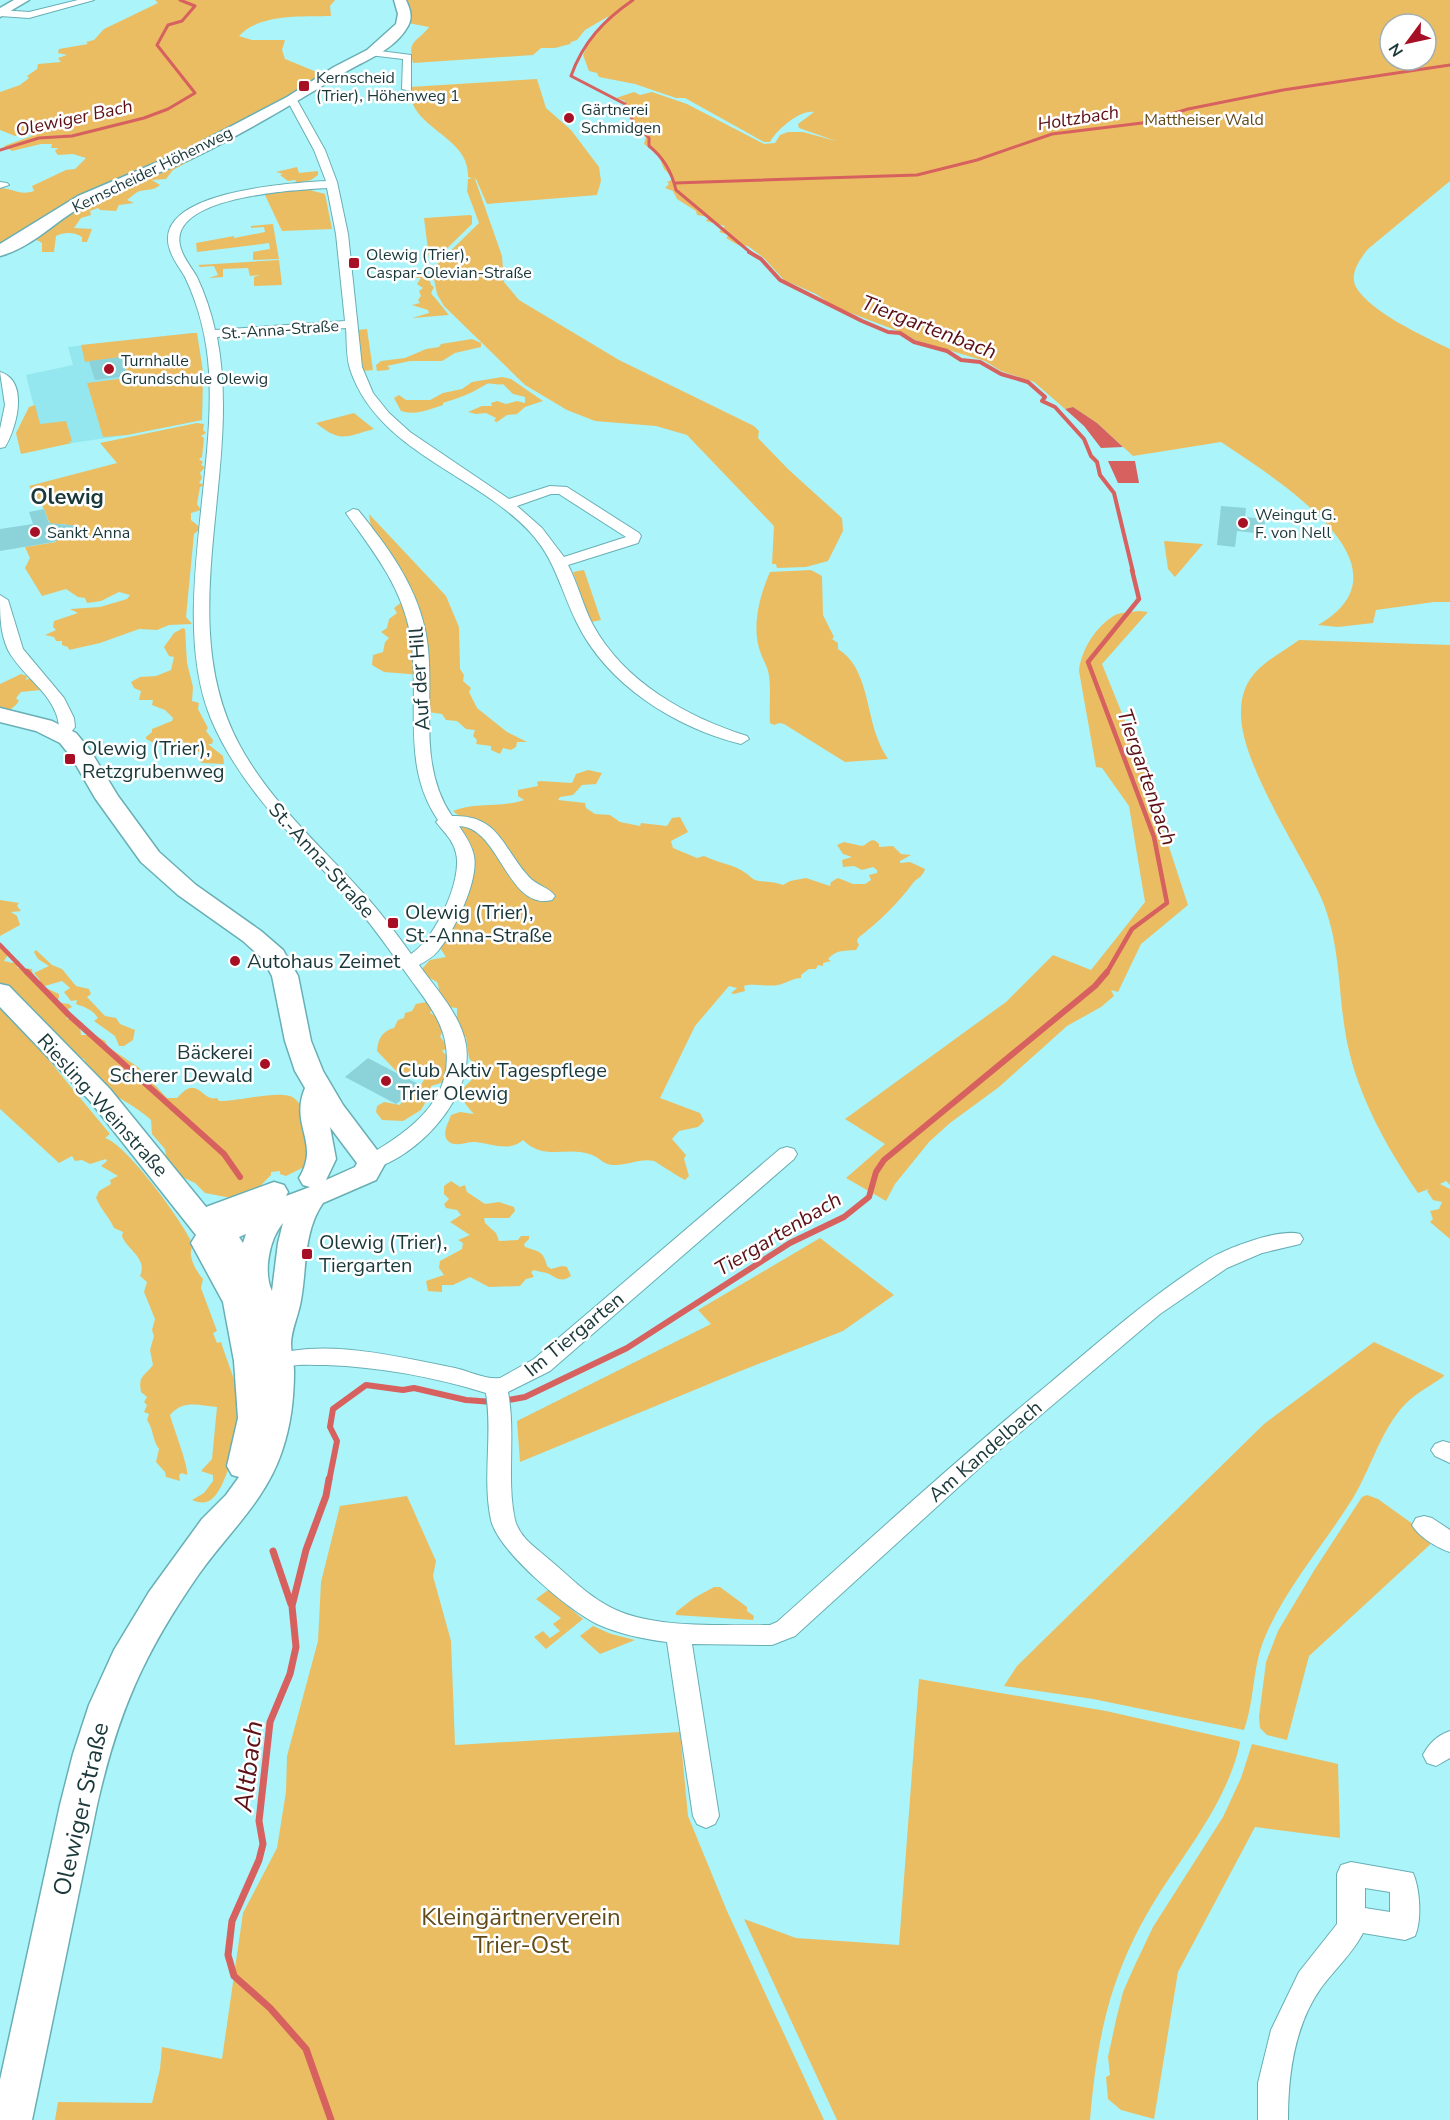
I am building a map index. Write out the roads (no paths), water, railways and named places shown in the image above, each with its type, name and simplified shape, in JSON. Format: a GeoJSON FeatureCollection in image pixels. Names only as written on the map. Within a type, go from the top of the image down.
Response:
{"type":"FeatureCollection","features":[{"type":"Feature","properties":{"kind":"street"},"geometry":{"type":"LineString","coordinates":[[0,13],[23,0]]}},
{"type":"Feature","properties":{"kind":"street"},"geometry":{"type":"LineString","coordinates":[[0,13],[29,15],[89,0]]}},
{"type":"Feature","properties":{"kind":"street","name":"Kernscheider Höhenweg"},"geometry":{"type":"LineString","coordinates":[[0,251],[32,234],[83,199],[189,154],[292,100],[347,65],[372,53],[392,37],[402,24],[405,14],[400,0]]}},
{"type":"Feature","properties":{"kind":"street"},"geometry":{"type":"LineString","coordinates":[[372,53],[408,57],[407,89]]}},
{"type":"Feature","properties":{"kind":"street"},"geometry":{"type":"LineString","coordinates":[[292,100],[323,156],[340,223],[358,376],[383,414],[412,440],[508,504],[536,530],[560,562],[586,626],[618,666],[636,682],[681,714],[700,724],[741,739]]}},
{"type":"Feature","properties":{"kind":"street","name":"St.-Anna-Straße"},"geometry":{"type":"LineString","coordinates":[[207,1228],[278,1211],[312,1187],[359,1177],[366,1173],[372,1162],[416,1135],[437,1113],[454,1081],[456,1067],[457,1050],[446,1016],[364,905],[279,814],[253,781],[236,753],[213,701],[203,660],[201,628],[216,373],[210,334],[191,276],[174,247],[174,232],[180,223],[204,205],[231,195],[331,184]]}},
{"type":"Feature","properties":{"kind":"street","name":"St.-Anna-Straße"},"geometry":{"type":"LineString","coordinates":[[210,334],[351,324]]}},
{"type":"Feature","properties":{"kind":"street"},"geometry":{"type":"LineString","coordinates":[[0,376],[11,393],[9,429],[0,444]]}},
{"type":"Feature","properties":{"kind":"street"},"geometry":{"type":"LineString","coordinates":[[508,504],[550,490],[562,490],[634,536],[633,540],[560,562]]}},
{"type":"Feature","properties":{"kind":"street","name":"Auf der Hill"},"geometry":{"type":"LineString","coordinates":[[353,513],[379,545],[403,583],[413,613],[420,649],[421,710],[428,783],[435,806],[465,856],[462,880],[439,936],[430,949],[409,964]]}},
{"type":"Feature","properties":{"kind":"street"},"geometry":{"type":"LineString","coordinates":[[0,600],[17,653],[54,697],[66,716],[67,727],[62,733]]}},
{"type":"Feature","properties":{"kind":"street"},"geometry":{"type":"LineString","coordinates":[[0,715],[62,733],[79,749],[107,798],[150,857],[187,890],[252,936],[274,955],[286,980],[298,1041],[318,1089],[372,1162]]}},
{"type":"Feature","properties":{"kind":"street"},"geometry":{"type":"LineString","coordinates":[[446,822],[466,819],[482,828],[506,855],[529,890],[546,896]]}},
{"type":"Feature","properties":{"kind":"street","name":"Riesling-Weinstraße"},"geometry":{"type":"LineString","coordinates":[[0,992],[100,1095],[207,1228]]}},
{"type":"Feature","properties":{"kind":"street"},"geometry":{"type":"LineString","coordinates":[[253,1382],[278,1350],[294,1230],[320,1167],[322,1151],[313,1102],[318,1089]]}},
{"type":"Feature","properties":{"kind":"street","name":"Im Tiergarten"},"geometry":{"type":"LineString","coordinates":[[498,1397],[518,1379],[542,1365],[788,1154]]}},
{"type":"Feature","properties":{"kind":"street"},"geometry":{"type":"LineString","coordinates":[[207,1228],[312,1187]]}},
{"type":"Feature","properties":{"kind":"street"},"geometry":{"type":"LineString","coordinates":[[253,1279],[258,1240],[264,1225],[278,1211]]}},
{"type":"Feature","properties":{"kind":"street","name":"Olewiger Straße"},"geometry":{"type":"LineString","coordinates":[[11,2120],[33,2027],[84,1783],[106,1707],[128,1657],[153,1614],[216,1525],[240,1501],[262,1465],[274,1421],[278,1350],[253,1279],[224,1238],[207,1228]]}},
{"type":"Feature","properties":{"kind":"street","name":"Olewiger Straße"},"geometry":{"type":"LineString","coordinates":[[207,1228],[207,1248],[238,1302],[253,1382],[254,1418],[249,1442],[241,1472],[216,1525]]}},
{"type":"Feature","properties":{"kind":"street","name":"Am Kandelbach"},"geometry":{"type":"LineString","coordinates":[[498,1397],[503,1518],[512,1539],[546,1572],[600,1614],[634,1627],[678,1632],[772,1635],[786,1629],[989,1446],[1152,1309],[1219,1263],[1257,1247],[1292,1239]]}},
{"type":"Feature","properties":{"kind":"street"},"geometry":{"type":"LineString","coordinates":[[278,1350],[301,1356],[335,1357],[470,1379],[498,1397]]}},
{"type":"Feature","properties":{"kind":"street"},"geometry":{"type":"LineString","coordinates":[[1424,1525],[1450,1543]]}},
{"type":"Feature","properties":{"kind":"street"},"geometry":{"type":"LineString","coordinates":[[678,1632],[706,1816]]}},
{"type":"Feature","properties":{"kind":"street"},"geometry":{"type":"LineString","coordinates":[[1273,2120],[1273,2083],[1284,2030],[1304,1989],[1334,1947],[1351,1928],[1352,1919]]}},
{"type":"Feature","properties":{"kind":"waterway","name":"Olewiger Bach"},"geometry":{"type":"LineString","coordinates":[[0,150],[39,138],[72,136],[144,118],[168,109],[195,93],[157,45],[168,25],[182,21],[195,6],[180,0]]}},
{"type":"Feature","properties":{"kind":"waterway"},"geometry":{"type":"LineString","coordinates":[[633,0],[604,24],[588,42],[571,76],[625,104],[631,110],[632,120],[649,138],[649,146],[666,166],[676,190],[751,253]]}},
{"type":"Feature","properties":{"kind":"waterway","name":"Holtzbach"},"geometry":{"type":"LineString","coordinates":[[675,183],[917,175],[977,160],[1052,134],[1142,123],[1188,109],[1283,90],[1450,65]]}},
{"type":"Feature","properties":{"kind":"waterway","name":"Tiergartenbach"},"geometry":{"type":"LineString","coordinates":[[749,252],[761,259],[780,280],[862,321],[888,332],[900,333],[914,342],[947,351],[961,360],[980,362],[1001,374],[1028,382],[1045,397],[1042,401],[1055,407],[1084,439],[1091,456],[1097,462],[1100,475],[1114,493],[1133,572]]}},
{"type":"Feature","properties":{"kind":"waterway","name":"Tiergartenbach"},"geometry":{"type":"LineString","coordinates":[[1106,974],[1132,929],[1167,903],[1154,837],[1088,662],[1139,599],[1132,570]]}},
{"type":"Feature","properties":{"kind":"waterway","name":"Olewiger Bach"},"geometry":{"type":"LineString","coordinates":[[0,945],[28,974]]}},
{"type":"Feature","properties":{"kind":"waterway","name":"Olewiger Bach"},"geometry":{"type":"LineString","coordinates":[[27,972],[70,1016],[224,1154],[240,1177]]}},
{"type":"Feature","properties":{"kind":"waterway","name":"Tiergartenbach"},"geometry":{"type":"LineString","coordinates":[[503,1401],[525,1397],[627,1348],[790,1243],[844,1217],[869,1197],[876,1172],[884,1160],[1095,986],[1107,972]]}},
{"type":"Feature","properties":{"kind":"waterway","name":"Tiergartenbach"},"geometry":{"type":"LineString","coordinates":[[329,1481],[337,1441],[330,1427],[333,1409],[366,1385],[403,1390],[414,1388],[466,1400],[493,1402]]}},
{"type":"Feature","properties":{"kind":"waterway","name":"Altbach"},"geometry":{"type":"LineString","coordinates":[[329,1479],[326,1496],[306,1550],[292,1606],[296,1647],[290,1674],[270,1722],[259,1821],[263,1844],[259,1860],[232,1921],[228,1955],[234,1976],[270,2008],[306,2049],[331,2120]]}},
{"type":"Feature","properties":{"kind":"waterway","name":"Olewiger Bach"},"geometry":{"type":"LineString","coordinates":[[273,1551],[291,1604]]}},
{"type":"Feature","properties":{"kind":"place","name":"Kernscheid (Trier), Höhenweg 1"},"geometry":{"type":"Point","coordinates":[304,86]}},
{"type":"Feature","properties":{"kind":"place","name":"Gärtnerei Schmidgen"},"geometry":{"type":"Point","coordinates":[569,118]}},
{"type":"Feature","properties":{"kind":"place","name":"Olewig (Trier), Caspar-Olevian-Straße"},"geometry":{"type":"Point","coordinates":[354,263]}},
{"type":"Feature","properties":{"kind":"place","name":"Turnhalle Grundschule Olewig"},"geometry":{"type":"Point","coordinates":[109,369]}},
{"type":"Feature","properties":{"kind":"place","name":"Weingut G. F. von Nell"},"geometry":{"type":"Point","coordinates":[1243,523]}},
{"type":"Feature","properties":{"kind":"place","name":"Sankt Anna"},"geometry":{"type":"Point","coordinates":[35,532]}},
{"type":"Feature","properties":{"kind":"place","name":"Olewig (Trier), Retzgrubenweg"},"geometry":{"type":"Point","coordinates":[70,759]}},
{"type":"Feature","properties":{"kind":"place","name":"Olewig (Trier), St.-Anna-Straße"},"geometry":{"type":"Point","coordinates":[393,923]}},
{"type":"Feature","properties":{"kind":"place","name":"Autohaus Zeimet"},"geometry":{"type":"Point","coordinates":[235,961]}},
{"type":"Feature","properties":{"kind":"place","name":"Bäckerei Scherer Dewald"},"geometry":{"type":"Point","coordinates":[265,1064]}},
{"type":"Feature","properties":{"kind":"place","name":"Club Aktiv Tagespflege Trier Olewig"},"geometry":{"type":"Point","coordinates":[386,1081]}},
{"type":"Feature","properties":{"kind":"place","name":"Olewig (Trier), Tiergarten"},"geometry":{"type":"Point","coordinates":[307,1254]}},
{"type":"Feature","properties":{"kind":"district","name":"Olewig"},"geometry":{"type":"Point","coordinates":[67,496]}},
{"type":"Feature","properties":{"kind":"park label","name":"Mattheiser Wald"},"geometry":{"type":"Point","coordinates":[1204,119]}},
{"type":"Feature","properties":{"kind":"park label","name":"Kleingärtnerverein Trier-Ost"},"geometry":{"type":"Point","coordinates":[521,1931]}}]}
